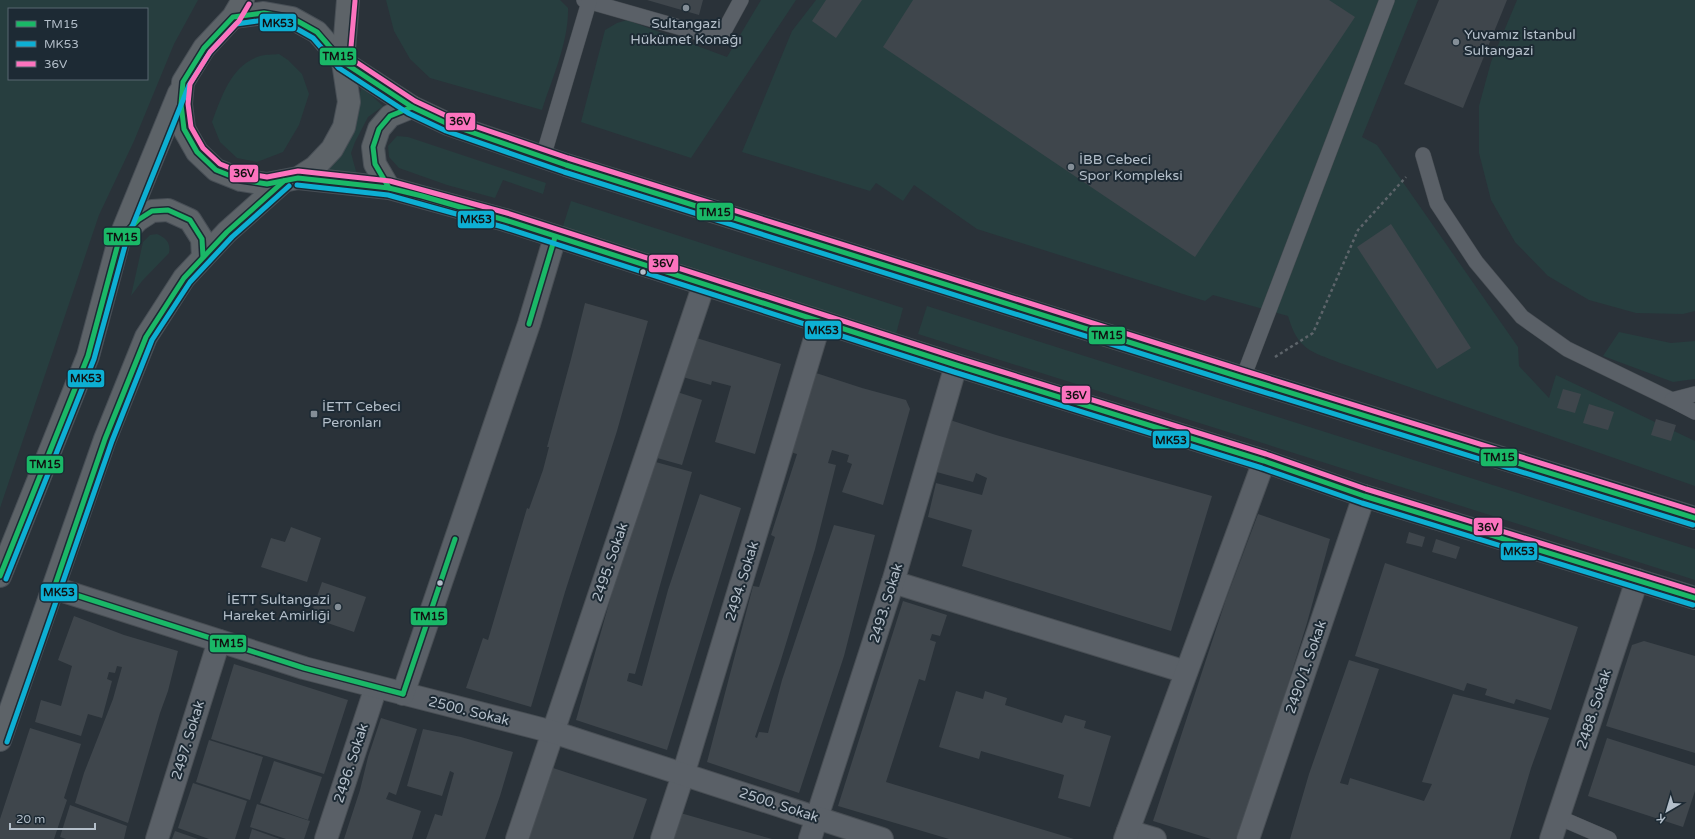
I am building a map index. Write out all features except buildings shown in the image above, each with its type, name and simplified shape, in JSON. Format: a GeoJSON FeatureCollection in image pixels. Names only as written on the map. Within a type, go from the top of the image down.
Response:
{"type":"FeatureCollection","features":[{"type":"Feature","properties":{"kind":"main road"},"geometry":{"type":"LineString","coordinates":[[0,740],[105,440],[146,337],[184,278],[203,257],[227,232],[291,179],[315,167],[332,149],[344,127],[349,102],[343,62],[348,0]]}},
{"type":"Feature","properties":{"kind":"main road"},"geometry":{"type":"LineString","coordinates":[[0,576],[88,356],[119,240],[183,82],[204,48],[238,8],[292,18],[317,32],[343,62],[412,107],[448,124],[543,157],[1243,378],[1695,518]]}},
{"type":"Feature","properties":{"kind":"main road"},"geometry":{"type":"LineString","coordinates":[[183,82],[181,104],[184,129],[197,152],[216,170],[241,180],[267,184],[291,179],[389,188],[505,220],[820,322],[1264,461],[1364,496],[1695,598]]}},
{"type":"Feature","properties":{"kind":"main road"},"geometry":{"type":"LineString","coordinates":[[389,188],[375,164],[373,147],[378,129],[390,116],[412,107]]}},
{"type":"Feature","properties":{"kind":"main road"},"geometry":{"type":"LineString","coordinates":[[119,240],[138,220],[152,211],[168,210],[190,220],[202,239],[203,257]]}},
{"type":"Feature","properties":{"kind":"street"},"geometry":{"type":"LineString","coordinates":[[403,694],[529,324],[555,237]]}},
{"type":"Feature","properties":{"kind":"street","name":"2495. Sokak"},"geometry":{"type":"LineString","coordinates":[[517,839],[704,284]]}},
{"type":"Feature","properties":{"kind":"street","name":"2494. Sokak"},"geometry":{"type":"LineString","coordinates":[[662,839],[683,775],[820,322]]}},
{"type":"Feature","properties":{"kind":"street","name":"2493. Sokak"},"geometry":{"type":"LineString","coordinates":[[810,839],[893,582],[956,365]]}},
{"type":"Feature","properties":{"kind":"street"},"geometry":{"type":"LineString","coordinates":[[1155,839],[1126,835],[1264,461]]}},
{"type":"Feature","properties":{"kind":"street","name":"2490/1. Sokak"},"geometry":{"type":"LineString","coordinates":[[1248,839],[1364,496]]}},
{"type":"Feature","properties":{"kind":"street","name":"2488. Sokak"},"geometry":{"type":"LineString","coordinates":[[1551,839],[1637,580]]}},
{"type":"Feature","properties":{"kind":"street"},"geometry":{"type":"LineString","coordinates":[[893,582],[1186,672]]}},
{"type":"Feature","properties":{"kind":"street","name":"2500. Sokak"},"geometry":{"type":"LineString","coordinates":[[54,588],[304,668],[553,732],[882,839]]}},
{"type":"Feature","properties":{"kind":"street","name":"2497. Sokak"},"geometry":{"type":"LineString","coordinates":[[157,839],[219,641]]}},
{"type":"Feature","properties":{"kind":"street","name":"2496. Sokak"},"geometry":{"type":"LineString","coordinates":[[326,839],[376,687]]}},
{"type":"Feature","properties":{"kind":"lane"},"geometry":{"type":"LineString","coordinates":[[543,157],[586,1],[710,36],[722,33],[741,0]]}},
{"type":"Feature","properties":{"kind":"lane"},"geometry":{"type":"LineString","coordinates":[[1243,378],[1387,0]]}},
{"type":"Feature","properties":{"kind":"lane"},"geometry":{"type":"LineString","coordinates":[[1423,155],[1437,203],[1476,262],[1522,317],[1566,349],[1695,412]]}},
{"type":"Feature","properties":{"kind":"lane"},"geometry":{"type":"LineString","coordinates":[[1672,400],[1695,394]]}},
{"type":"Feature","properties":{"kind":"lane"},"geometry":{"type":"LineString","coordinates":[[1558,817],[1609,839]]}},
{"type":"Feature","properties":{"kind":"path"},"geometry":{"type":"LineString","coordinates":[[1243,378],[1313,333],[1358,230],[1409,174],[1423,155]]}},
{"type":"Feature","properties":{"kind":"green space"},"geometry":{"type":"Polygon","coordinates":[[[0,0],[198,0],[174,44],[134,141],[99,215],[0,508],[0,0]]]}},
{"type":"Feature","properties":{"kind":"green space"},"geometry":{"type":"Polygon","coordinates":[[[386,0],[560,0],[568,8],[566,34],[542,110],[430,78],[410,59],[394,31],[386,0]]]}},
{"type":"Feature","properties":{"kind":"green space"},"geometry":{"type":"Polygon","coordinates":[[[761,0],[796,0],[691,158],[581,122],[605,30],[617,23],[627,20],[727,57],[761,0]]]}},
{"type":"Feature","properties":{"kind":"green space","name":"İBB Cebeci Spor Kompleksi"},"geometry":{"type":"Polygon","coordinates":[[[816,0],[1418,0],[1362,137],[1377,145],[1518,347],[1519,366],[1549,398],[1556,375],[1695,441],[1695,486],[1340,363],[1313,352],[1306,348],[1296,336],[1288,316],[1213,295],[1205,301],[977,229],[914,185],[903,201],[876,183],[870,191],[742,152],[792,31],[816,0]]]}},
{"type":"Feature","properties":{"kind":"green space"},"geometry":{"type":"Polygon","coordinates":[[[1517,0],[1695,0],[1695,311],[1683,314],[1636,313],[1589,300],[1548,276],[1515,242],[1491,200],[1479,153],[1479,106],[1491,62],[1517,0]]]}},
{"type":"Feature","properties":{"kind":"green space"},"geometry":{"type":"Polygon","coordinates":[[[279,54],[288,60],[302,74],[309,94],[299,125],[283,152],[257,162],[237,158],[220,142],[212,122],[224,92],[235,74],[250,60],[260,56],[279,54]]]}},
{"type":"Feature","properties":{"kind":"green space"},"geometry":{"type":"Polygon","coordinates":[[[362,87],[383,106],[368,117],[355,142],[351,153],[357,175],[325,173],[356,105],[362,87]]]}},
{"type":"Feature","properties":{"kind":"green space"},"geometry":{"type":"Polygon","coordinates":[[[397,136],[408,137],[546,183],[543,194],[503,180],[495,198],[447,185],[399,168],[389,157],[388,146],[397,136]]]}},
{"type":"Feature","properties":{"kind":"green space"},"geometry":{"type":"Polygon","coordinates":[[[571,201],[903,308],[896,334],[562,229],[571,201]]]}},
{"type":"Feature","properties":{"kind":"green space"},"geometry":{"type":"Polygon","coordinates":[[[157,234],[167,241],[169,253],[142,281],[131,296],[143,242],[150,235],[157,234]]]}},
{"type":"Feature","properties":{"kind":"green space"},"geometry":{"type":"Polygon","coordinates":[[[927,306],[1695,549],[1695,580],[918,334],[927,306]]]}},
{"type":"Feature","properties":{"kind":"green space"},"geometry":{"type":"Polygon","coordinates":[[[1619,332],[1671,343],[1695,341],[1695,379],[1673,382],[1603,356],[1619,332]]]}},
{"type":"Feature","properties":{"kind":"transit line","name":"36V"},"geometry":{"type":"LineString","coordinates":[[355,1],[350,58],[415,101],[451,118],[568,158],[1695,511]]}},
{"type":"Feature","properties":{"kind":"transit line","name":"36V"},"geometry":{"type":"LineString","coordinates":[[249,4],[239,21],[210,52],[190,84],[188,104],[191,127],[203,148],[220,164],[243,173],[267,177],[298,171],[390,181],[507,213],[958,358],[1266,454],[1366,489],[1695,591]]}},
{"type":"Feature","properties":{"kind":"transit line","name":"TM15"},"geometry":{"type":"LineString","coordinates":[[1695,518],[1243,378],[566,165],[448,124],[412,107],[343,62],[317,32],[292,18],[264,13],[233,17],[204,48],[183,82],[181,104],[184,129],[197,152],[216,170],[241,180],[267,184],[298,178],[389,188],[422,196],[505,220],[956,365],[1264,461],[1364,496],[1695,598]]}},
{"type":"Feature","properties":{"kind":"transit line","name":"MK53"},"geometry":{"type":"LineString","coordinates":[[6,579],[94,359],[126,242],[189,85],[210,52],[236,24],[264,20],[290,25],[313,38],[339,68],[408,113],[446,131],[564,172],[1241,385],[1693,525]]}},
{"type":"Feature","properties":{"kind":"transit line","name":"TM15"},"geometry":{"type":"LineString","coordinates":[[389,188],[375,164],[373,147],[379,129],[390,116],[412,107]]}},
{"type":"Feature","properties":{"kind":"transit line","name":"TM15"},"geometry":{"type":"LineString","coordinates":[[54,588],[105,439],[146,337],[184,278],[227,232],[284,181]]}},
{"type":"Feature","properties":{"kind":"transit line","name":"MK53"},"geometry":{"type":"LineString","coordinates":[[297,185],[388,195],[503,227],[954,372],[1262,468],[1362,503],[1693,605]]}},
{"type":"Feature","properties":{"kind":"transit line","name":"MK53"},"geometry":{"type":"LineString","coordinates":[[7,742],[112,441],[152,340],[190,282],[232,237],[289,186]]}},
{"type":"Feature","properties":{"kind":"transit line","name":"TM15"},"geometry":{"type":"LineString","coordinates":[[0,576],[88,356],[119,240],[138,220],[152,211],[168,210],[190,220],[202,239],[203,257]]}},
{"type":"Feature","properties":{"kind":"transit line","name":"TM15"},"geometry":{"type":"LineString","coordinates":[[529,324],[555,237]]}},
{"type":"Feature","properties":{"kind":"transit line","name":"TM15"},"geometry":{"type":"LineString","coordinates":[[403,694],[455,539]]}},
{"type":"Feature","properties":{"kind":"transit line","name":"TM15"},"geometry":{"type":"LineString","coordinates":[[54,588],[304,668],[403,694]]}},
{"type":"Feature","properties":{"kind":"place","name":"Sultangazi Hükümet Konağı"},"geometry":{"type":"Point","coordinates":[686,8]}},
{"type":"Feature","properties":{"kind":"place","name":"Yuvamız İstanbul Sultangazi"},"geometry":{"type":"Point","coordinates":[1456,42]}},
{"type":"Feature","properties":{"kind":"place","name":"İBB Cebeci Spor Kompleksi"},"geometry":{"type":"Point","coordinates":[1071,167]}},
{"type":"Feature","properties":{"kind":"place","name":"İETT Cebeci Peronları"},"geometry":{"type":"Point","coordinates":[314,414]}},
{"type":"Feature","properties":{"kind":"place","name":"İETT Sultangazi Hareket Amirliği"},"geometry":{"type":"Point","coordinates":[338,607]}}]}
